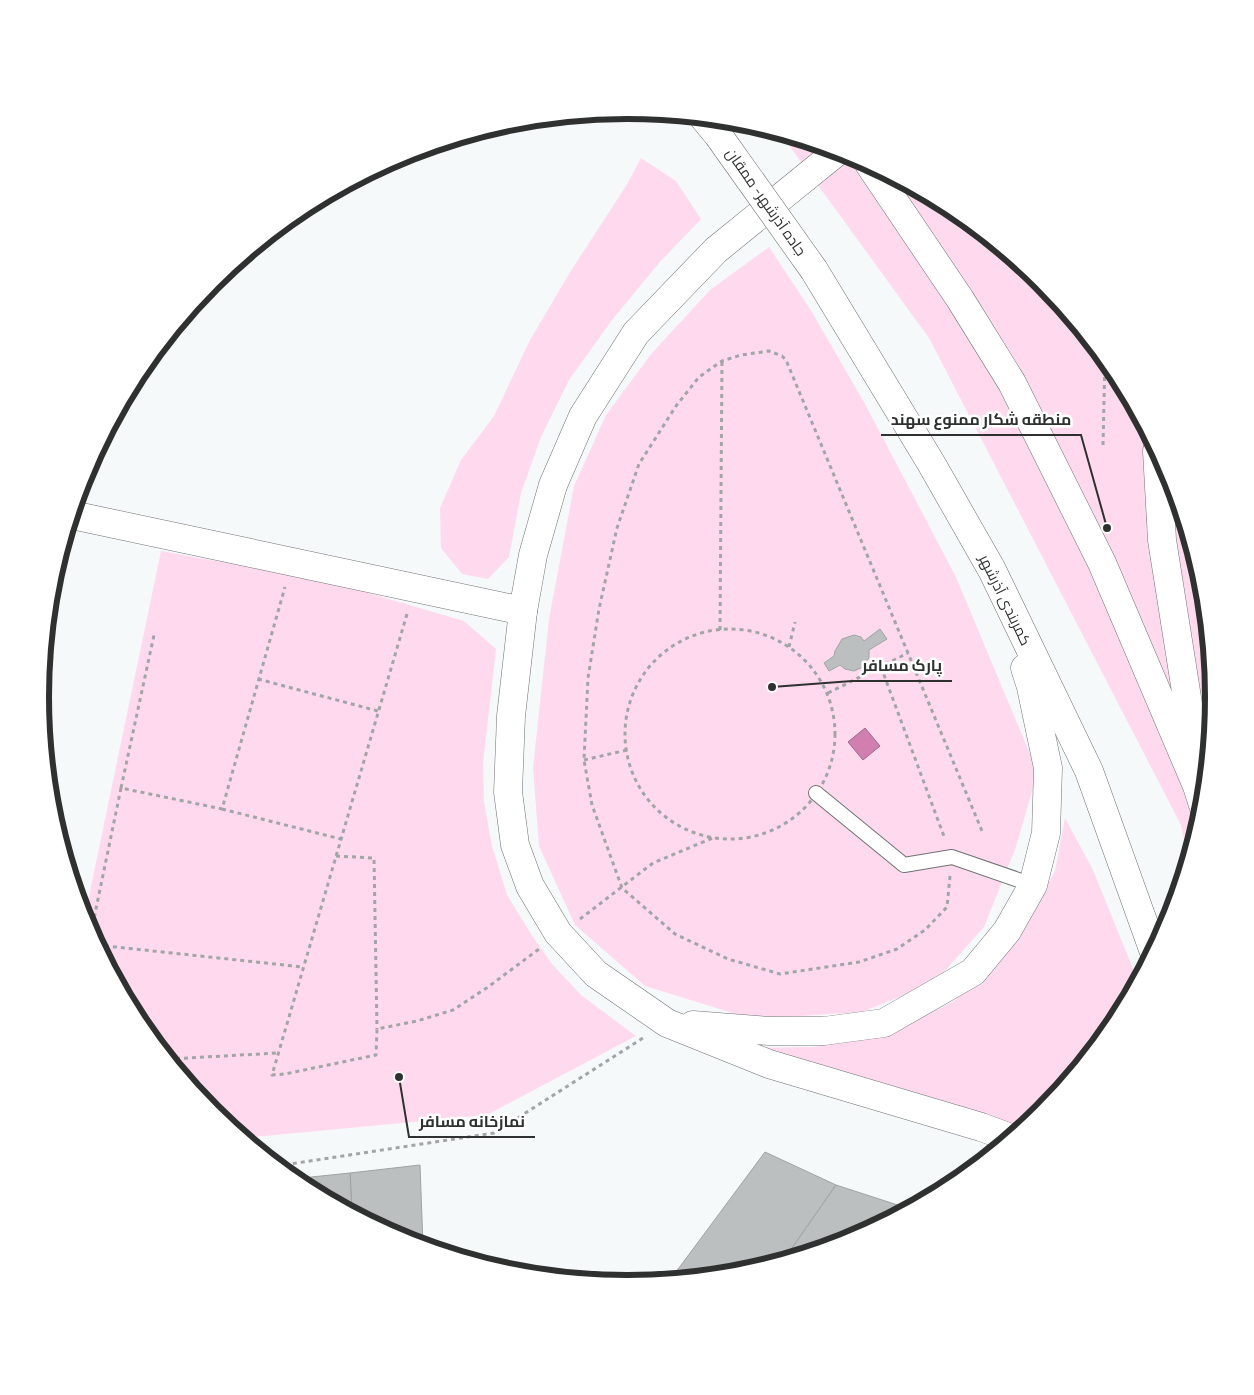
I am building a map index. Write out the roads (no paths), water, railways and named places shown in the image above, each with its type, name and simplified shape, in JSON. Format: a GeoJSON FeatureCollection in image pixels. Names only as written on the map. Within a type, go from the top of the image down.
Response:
{"type":"FeatureCollection","features":[{"type":"Feature","properties":{"kind":"main road","name":"جاده آذرشهر- ممقان"},"geometry":{"type":"LineString","coordinates":[[711,126],[814,270]]}},
{"type":"Feature","properties":{"kind":"main road"},"geometry":{"type":"LineString","coordinates":[[831,157],[716,250],[636,333],[583,416],[553,485],[533,555],[523,611],[510,726],[508,792],[515,845],[530,886],[558,933],[596,974],[667,1023],[769,1064],[1004,1135]]}},
{"type":"Feature","properties":{"kind":"main road"},"geometry":{"type":"LineString","coordinates":[[878,177],[960,299],[1012,383],[1102,563],[1197,790]]}},
{"type":"Feature","properties":{"kind":"main road","name":"کمربندی آذرشهر"},"geometry":{"type":"LineString","coordinates":[[814,270],[931,463],[992,570],[1089,772],[1151,943]]}},
{"type":"Feature","properties":{"kind":"main road"},"geometry":{"type":"LineString","coordinates":[[1158,469],[1162,540],[1198,783]]}},
{"type":"Feature","properties":{"kind":"main road"},"geometry":{"type":"LineString","coordinates":[[78,516],[523,611]]}},
{"type":"Feature","properties":{"kind":"main road"},"geometry":{"type":"LineString","coordinates":[[667,1023],[769,1031],[824,1031],[884,1023],[973,972],[1007,931],[1033,885],[1046,832],[1048,768],[1031,687],[992,570]]}},
{"type":"Feature","properties":{"kind":"lane"},"geometry":{"type":"LineString","coordinates":[[816,793],[904,865],[952,857],[1033,885]]}},
{"type":"Feature","properties":{"kind":"place","name":"منطقه شکار ممنوع سهند"},"geometry":{"type":"Point","coordinates":[1107,528]}},
{"type":"Feature","properties":{"kind":"place","name":"پارک مسافر"},"geometry":{"type":"Point","coordinates":[772,687]}},
{"type":"Feature","properties":{"kind":"place","name":"نمازخانه مسافر"},"geometry":{"type":"Point","coordinates":[399,1077]}}]}
